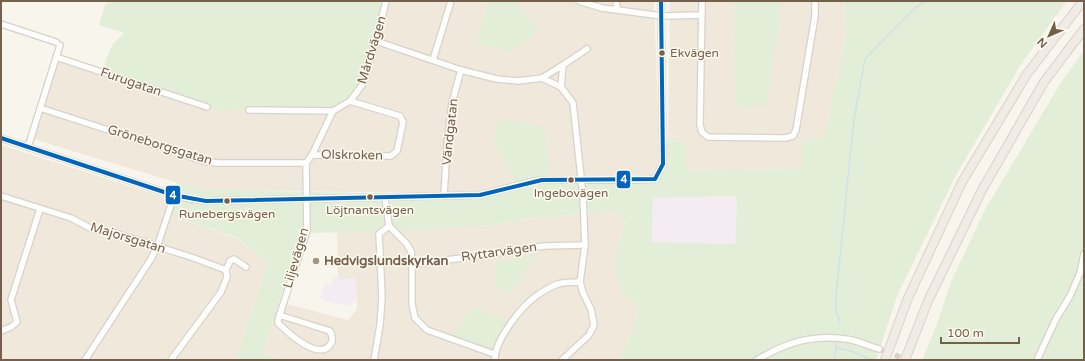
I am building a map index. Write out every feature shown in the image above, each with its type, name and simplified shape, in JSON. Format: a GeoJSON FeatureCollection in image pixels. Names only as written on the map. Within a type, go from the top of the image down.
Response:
{"type":"FeatureCollection","features":[{"type":"Feature","properties":{"kind":"highway"},"geometry":{"type":"LineString","coordinates":[[885,360],[908,298],[962,182],[1028,74],[1083,1]]}},
{"type":"Feature","properties":{"kind":"highway"},"geometry":{"type":"LineString","coordinates":[[905,360],[928,301],[982,190],[1044,82],[1084,29]]}},
{"type":"Feature","properties":{"kind":"street","name":"Mårdvägen"},"geometry":{"type":"LineString","coordinates":[[334,111],[350,101],[363,84],[386,1]]}},
{"type":"Feature","properties":{"kind":"street"},"geometry":{"type":"LineString","coordinates":[[433,60],[450,1]]}},
{"type":"Feature","properties":{"kind":"street"},"geometry":{"type":"LineString","coordinates":[[579,1],[602,8],[662,16],[702,15]]}},
{"type":"Feature","properties":{"kind":"street"},"geometry":{"type":"LineString","coordinates":[[616,1],[617,9]]}},
{"type":"Feature","properties":{"kind":"street"},"geometry":{"type":"LineString","coordinates":[[1,138],[173,195],[200,200],[480,195],[542,180],[655,179],[663,164],[661,1]]}},
{"type":"Feature","properties":{"kind":"street"},"geometry":{"type":"LineString","coordinates":[[702,1],[700,125],[702,132],[708,137],[785,138],[793,136],[796,130],[815,16],[815,1]]}},
{"type":"Feature","properties":{"kind":"street"},"geometry":{"type":"LineString","coordinates":[[1,24],[58,44],[56,57],[28,147]]}},
{"type":"Feature","properties":{"kind":"street"},"geometry":{"type":"LineString","coordinates":[[376,41],[461,70],[518,81],[542,78],[587,49]]}},
{"type":"Feature","properties":{"kind":"street","name":"Furugatan"},"geometry":{"type":"LineString","coordinates":[[56,57],[207,107]]}},
{"type":"Feature","properties":{"kind":"street"},"geometry":{"type":"LineString","coordinates":[[561,87],[562,65]]}},
{"type":"Feature","properties":{"kind":"street","name":"Vändgatan"},"geometry":{"type":"LineString","coordinates":[[444,196],[447,144],[452,103],[461,70]]}},
{"type":"Feature","properties":{"kind":"street"},"geometry":{"type":"LineString","coordinates":[[542,78],[561,87],[572,103],[583,196],[585,246],[580,282],[591,309],[594,325],[589,335],[562,360]]}},
{"type":"Feature","properties":{"kind":"street","name":"Olskroken"},"geometry":{"type":"LineString","coordinates":[[312,155],[391,156],[396,151],[403,122],[400,116],[350,101]]}},
{"type":"Feature","properties":{"kind":"street","name":"Gröneborgsgatan"},"geometry":{"type":"LineString","coordinates":[[40,108],[204,161],[218,163],[306,163]]}},
{"type":"Feature","properties":{"kind":"street"},"geometry":{"type":"LineString","coordinates":[[249,110],[334,111],[312,155],[306,163],[307,199]]}},
{"type":"Feature","properties":{"kind":"street"},"geometry":{"type":"LineString","coordinates":[[86,360],[137,282],[157,247],[173,195]]}},
{"type":"Feature","properties":{"kind":"street","name":"Majorsgatan"},"geometry":{"type":"LineString","coordinates":[[1,196],[71,218],[92,229],[115,233],[191,257],[226,270]]}},
{"type":"Feature","properties":{"kind":"street"},"geometry":{"type":"LineString","coordinates":[[385,197],[389,226],[406,243],[410,252],[412,264],[412,304],[415,318],[427,330],[495,357],[499,343],[513,322],[536,296],[558,284],[580,282]]}},
{"type":"Feature","properties":{"kind":"street","name":"Liljevägen"},"geometry":{"type":"LineString","coordinates":[[279,315],[307,231],[307,199]]}},
{"type":"Feature","properties":{"kind":"street"},"geometry":{"type":"LineString","coordinates":[[1,331],[11,327],[17,322],[11,300],[40,209]]}},
{"type":"Feature","properties":{"kind":"street"},"geometry":{"type":"LineString","coordinates":[[374,360],[380,325],[382,297],[379,234],[389,226]]}},
{"type":"Feature","properties":{"kind":"street","name":"Ryttarvägen"},"geometry":{"type":"LineString","coordinates":[[412,264],[544,246],[585,246]]}},
{"type":"Feature","properties":{"kind":"street"},"geometry":{"type":"LineString","coordinates":[[1037,360],[1056,320],[1070,296],[1080,273],[1084,254]]}},
{"type":"Feature","properties":{"kind":"street"},"geometry":{"type":"LineString","coordinates":[[171,360],[221,292],[227,276],[226,270],[230,261],[234,259],[246,267]]}},
{"type":"Feature","properties":{"kind":"street"},"geometry":{"type":"LineString","coordinates":[[279,315],[330,331],[332,343],[323,351],[300,343],[278,323],[279,315]]}},
{"type":"Feature","properties":{"kind":"street"},"geometry":{"type":"LineString","coordinates":[[757,360],[795,341],[824,337],[847,339],[879,349]]}},
{"type":"Feature","properties":{"kind":"shaded area"},"geometry":{"type":"Polygon","coordinates":[[[386,1],[488,1],[476,43],[519,8],[519,1],[654,1],[660,164],[654,175],[552,181],[500,118],[493,139],[516,184],[478,195],[436,193],[201,190],[30,138],[56,57],[101,72],[386,1]]]}},
{"type":"Feature","properties":{"kind":"shaded area"},"geometry":{"type":"Polygon","coordinates":[[[670,1],[843,1],[846,32],[825,139],[801,139],[804,169],[686,170],[684,141],[668,140],[670,1]]]}},
{"type":"Feature","properties":{"kind":"shaded area"},"geometry":{"type":"Polygon","coordinates":[[[1,145],[167,198],[169,202],[155,244],[1,194],[1,145]]]}},
{"type":"Feature","properties":{"kind":"shaded area"},"geometry":{"type":"Polygon","coordinates":[[[735,196],[737,203],[735,244],[652,242],[653,198],[735,196]]]}},
{"type":"Feature","properties":{"kind":"shaded area"},"geometry":{"type":"Polygon","coordinates":[[[1,199],[36,212],[7,303],[13,322],[1,328],[1,199]]]}},
{"type":"Feature","properties":{"kind":"shaded area"},"geometry":{"type":"Polygon","coordinates":[[[618,211],[626,224],[617,246],[623,293],[639,307],[630,338],[617,360],[283,360],[263,353],[279,302],[348,320],[357,309],[356,279],[340,279],[338,276],[337,232],[493,225],[532,218],[618,211]]]}},
{"type":"Feature","properties":{"kind":"shaded area"},"geometry":{"type":"Polygon","coordinates":[[[43,212],[69,221],[89,231],[115,236],[152,247],[152,250],[147,261],[82,360],[1,360],[1,334],[16,327],[20,321],[13,304],[14,297],[41,214],[43,212]]]}},
{"type":"Feature","properties":{"kind":"shaded area"},"geometry":{"type":"Polygon","coordinates":[[[168,214],[238,239],[268,263],[236,360],[175,360],[225,290],[232,269],[162,245],[168,214]]]}},
{"type":"Feature","properties":{"kind":"shaded area"},"geometry":{"type":"Polygon","coordinates":[[[160,251],[220,269],[225,274],[219,290],[168,360],[89,360],[160,251]]]}},
{"type":"Feature","properties":{"kind":"shaded area"},"geometry":{"type":"Polygon","coordinates":[[[334,276],[338,276],[340,279],[356,278],[356,299],[348,306],[323,301],[320,297],[324,283],[331,285],[334,276]]]}},
{"type":"Feature","properties":{"kind":"green space"},"geometry":{"type":"Polygon","coordinates":[[[110,1],[386,1],[376,41],[357,93],[333,111],[221,111],[101,72],[112,45],[124,33],[99,25],[105,5],[110,1]]]}},
{"type":"Feature","properties":{"kind":"green space"},"geometry":{"type":"Polygon","coordinates":[[[488,1],[519,1],[519,8],[539,30],[512,51],[476,43],[488,1]]]}},
{"type":"Feature","properties":{"kind":"green space"},"geometry":{"type":"Polygon","coordinates":[[[780,1],[780,18],[766,106],[735,107],[734,2],[780,1]]]}},
{"type":"Feature","properties":{"kind":"green space"},"geometry":{"type":"Polygon","coordinates":[[[843,1],[1067,1],[1021,64],[955,177],[897,296],[876,360],[617,360],[630,338],[639,307],[623,293],[615,271],[617,246],[626,224],[618,211],[532,218],[493,225],[375,232],[301,233],[263,353],[283,360],[236,360],[268,263],[238,238],[168,214],[169,202],[177,182],[201,190],[480,195],[516,184],[493,139],[500,118],[544,127],[552,181],[653,175],[660,164],[660,140],[684,141],[687,170],[803,169],[801,139],[825,138],[846,32],[843,1]],[[735,196],[653,198],[652,242],[735,244],[737,203],[735,196]]]}},
{"type":"Feature","properties":{"kind":"green space"},"geometry":{"type":"Polygon","coordinates":[[[1084,50],[1084,360],[922,360],[937,324],[951,282],[986,208],[1060,84],[1084,50]]]}},
{"type":"Feature","properties":{"kind":"green space"},"geometry":{"type":"Polygon","coordinates":[[[538,254],[510,293],[496,287],[495,262],[538,254]]]}},
{"type":"Feature","properties":{"kind":"green space"},"geometry":{"type":"Polygon","coordinates":[[[473,306],[508,322],[491,349],[452,335],[473,306]]]}},
{"type":"Feature","properties":{"kind":"waterway"},"geometry":{"type":"LineString","coordinates":[[839,324],[840,321],[836,312],[836,297],[854,119],[865,59],[915,8],[926,1]]}},
{"type":"Feature","properties":{"kind":"waterway"},"geometry":{"type":"LineString","coordinates":[[834,360],[837,342]]}},
{"type":"Feature","properties":{"kind":"waterway"},"geometry":{"type":"LineString","coordinates":[[836,348],[851,351],[872,360]]}},
{"type":"Feature","properties":{"kind":"tunnel"},"geometry":{"type":"LineString","coordinates":[[879,349],[908,360]]}},
{"type":"Feature","properties":{"kind":"transit line","name":"4"},"geometry":{"type":"LineString","coordinates":[[1,138],[173,195],[206,201],[480,195],[542,180],[655,179],[663,164],[661,1]]}},
{"type":"Feature","properties":{"kind":"place","name":"Ekvägen"},"geometry":{"type":"Point","coordinates":[662,53]}},
{"type":"Feature","properties":{"kind":"place","name":"Ingebovägen"},"geometry":{"type":"Point","coordinates":[571,180]}},
{"type":"Feature","properties":{"kind":"place","name":"Löjtnantsvägen"},"geometry":{"type":"Point","coordinates":[370,197]}},
{"type":"Feature","properties":{"kind":"place","name":"Runebergsvägen"},"geometry":{"type":"Point","coordinates":[227,201]}},
{"type":"Feature","properties":{"kind":"place","name":"Hedvigslundskyrkan"},"geometry":{"type":"Point","coordinates":[316,261]}}]}
